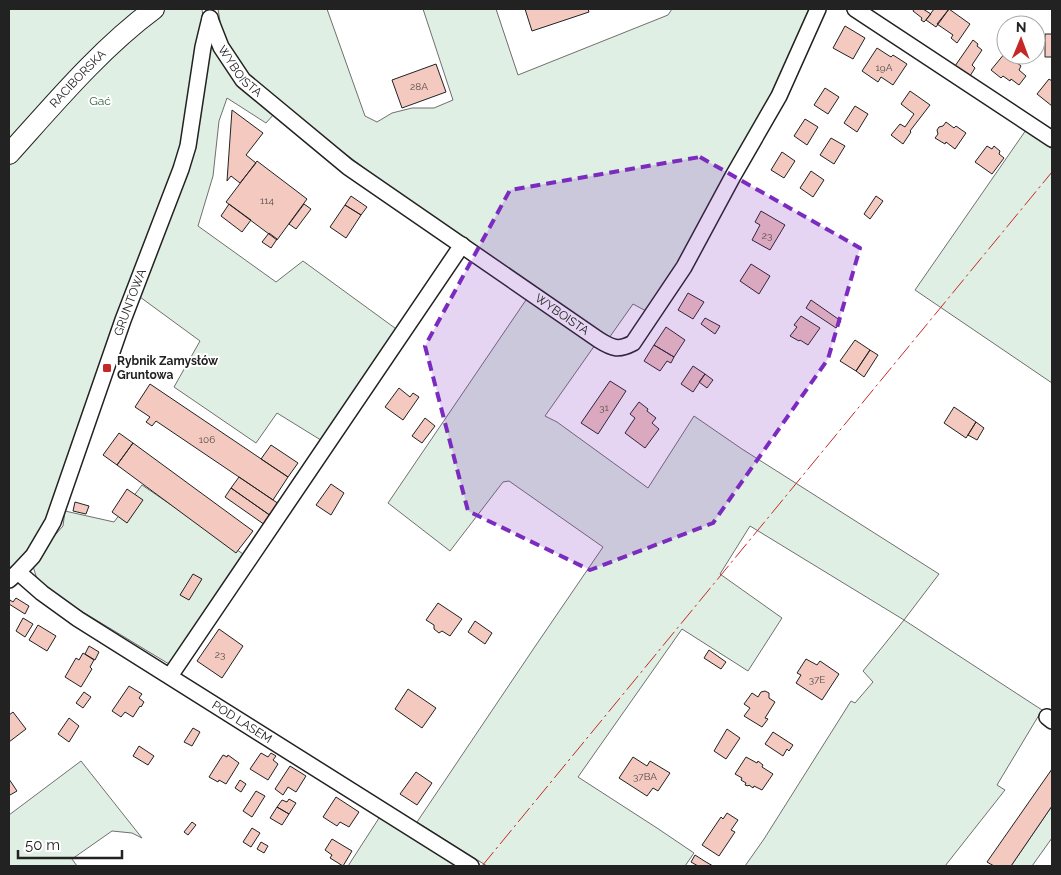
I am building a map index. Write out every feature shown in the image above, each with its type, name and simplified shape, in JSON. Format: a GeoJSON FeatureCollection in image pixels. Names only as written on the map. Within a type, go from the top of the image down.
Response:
{"type":"FeatureCollection","features":[{"type":"Feature","properties":{"kind":"main road","name":"RACIBORSKA"},"geometry":{"type":"LineString","coordinates":[[9,154],[96,61],[154,9]]}},
{"type":"Feature","properties":{"kind":"street","name":"WYBOISTA"},"geometry":{"type":"LineString","coordinates":[[210,14],[222,47],[243,80],[348,167],[599,340],[615,348],[626,347],[633,343],[684,267],[779,96],[818,9]]}},
{"type":"Feature","properties":{"kind":"street"},"geometry":{"type":"LineString","coordinates":[[855,9],[1052,139]]}},
{"type":"Feature","properties":{"kind":"street","name":"GRUNTOWA"},"geometry":{"type":"LineString","coordinates":[[14,576],[33,556],[53,522],[123,320],[181,169],[188,146],[210,14]]}},
{"type":"Feature","properties":{"kind":"street"},"geometry":{"type":"LineString","coordinates":[[203,47],[222,47]]}},
{"type":"Feature","properties":{"kind":"street"},"geometry":{"type":"LineString","coordinates":[[170,676],[462,245]]}},
{"type":"Feature","properties":{"kind":"street","name":"POD LASEM"},"geometry":{"type":"LineString","coordinates":[[14,576],[42,593],[78,619],[471,866]]}},
{"type":"Feature","properties":{"kind":"highlighted area"},"geometry":{"type":"Polygon","coordinates":[[[700,157],[860,248],[828,359],[713,523],[590,570],[468,511],[425,346],[510,190],[700,157]]]}},
{"type":"Feature","properties":{"kind":"green space","name":"Gać"},"geometry":{"type":"Polygon","coordinates":[[[9,9],[202,9],[205,35],[225,37],[218,9],[327,9],[365,116],[377,122],[392,113],[412,108],[434,108],[453,100],[423,9],[496,9],[518,75],[668,15],[672,9],[809,9],[774,88],[732,172],[648,312],[633,304],[609,338],[461,241],[282,105],[266,123],[227,98],[219,121],[213,176],[198,226],[276,282],[303,261],[399,331],[324,442],[277,413],[256,443],[174,387],[200,341],[140,297],[138,288],[34,559],[63,526],[65,511],[114,522],[142,485],[246,556],[191,637],[169,664],[68,603],[37,579],[32,563],[9,587],[9,9]]]}},
{"type":"Feature","properties":{"kind":"green space"},"geometry":{"type":"Polygon","coordinates":[[[1026,130],[1052,149],[1052,383],[915,290],[1026,130]]]}},
{"type":"Feature","properties":{"kind":"green space"},"geometry":{"type":"Polygon","coordinates":[[[528,297],[595,345],[545,416],[557,422],[648,488],[694,416],[742,449],[939,574],[904,620],[750,526],[720,574],[782,618],[748,671],[682,629],[578,777],[694,853],[685,866],[487,866],[417,822],[603,547],[509,481],[503,482],[450,551],[388,503],[528,297]]]}},
{"type":"Feature","properties":{"kind":"green space"},"geometry":{"type":"Polygon","coordinates":[[[904,620],[1042,710],[997,785],[1005,790],[945,866],[745,866],[851,701],[855,703],[873,682],[863,671],[904,620]]]}},
{"type":"Feature","properties":{"kind":"green space"},"geometry":{"type":"Polygon","coordinates":[[[81,761],[142,838],[132,833],[112,831],[72,859],[77,866],[9,866],[9,815],[81,761]]]}},
{"type":"Feature","properties":{"kind":"green space"},"geometry":{"type":"Polygon","coordinates":[[[1052,806],[1052,838],[1032,866],[1011,866],[1052,806]]]}},
{"type":"Feature","properties":{"kind":"green space"},"geometry":{"type":"Polygon","coordinates":[[[381,815],[462,866],[348,866],[381,815]]]}},
{"type":"Feature","properties":{"kind":"building"},"geometry":{"type":"Polygon","coordinates":[[[525,9],[588,9],[589,12],[532,31],[525,9]]]}},
{"type":"Feature","properties":{"kind":"building"},"geometry":{"type":"Polygon","coordinates":[[[914,9],[923,9],[931,14],[924,22],[913,11],[914,9]]]}},
{"type":"Feature","properties":{"kind":"building"},"geometry":{"type":"Polygon","coordinates":[[[934,9],[949,9],[936,27],[926,20],[934,9]]]}},
{"type":"Feature","properties":{"kind":"building"},"geometry":{"type":"Polygon","coordinates":[[[949,9],[970,24],[957,43],[951,38],[953,35],[937,24],[949,9]]]}},
{"type":"Feature","properties":{"kind":"building"},"geometry":{"type":"Polygon","coordinates":[[[845,26],[865,38],[853,59],[833,48],[845,26]]]}},
{"type":"Feature","properties":{"kind":"building"},"geometry":{"type":"Polygon","coordinates":[[[1046,34],[1052,34],[1052,57],[1046,57],[1046,34]]]}},
{"type":"Feature","properties":{"kind":"building"},"geometry":{"type":"Polygon","coordinates":[[[973,40],[982,50],[972,65],[975,68],[970,76],[955,66],[973,40]]]}},
{"type":"Feature","properties":{"kind":"building"},"geometry":{"type":"Polygon","coordinates":[[[877,48],[907,64],[893,85],[881,77],[878,82],[862,71],[877,48]]]}},
{"type":"Feature","properties":{"kind":"building"},"geometry":{"type":"Polygon","coordinates":[[[436,64],[446,92],[402,108],[392,80],[436,64]]]}},
{"type":"Feature","properties":{"kind":"building"},"geometry":{"type":"Polygon","coordinates":[[[996,64],[1020,65],[1019,70],[1026,76],[1019,85],[1011,79],[1010,81],[1003,76],[1001,78],[991,70],[996,64]]]}},
{"type":"Feature","properties":{"kind":"building"},"geometry":{"type":"Polygon","coordinates":[[[1049,79],[1052,81],[1052,106],[1037,94],[1049,79]]]}},
{"type":"Feature","properties":{"kind":"building"},"geometry":{"type":"Polygon","coordinates":[[[825,88],[839,97],[828,114],[814,105],[825,88]]]}},
{"type":"Feature","properties":{"kind":"building"},"geometry":{"type":"Polygon","coordinates":[[[910,91],[930,105],[910,131],[903,144],[891,135],[900,124],[905,127],[914,114],[901,104],[910,91]]]}},
{"type":"Feature","properties":{"kind":"building"},"geometry":{"type":"Polygon","coordinates":[[[855,106],[868,114],[857,132],[844,123],[855,106]]]}},
{"type":"Feature","properties":{"kind":"building"},"geometry":{"type":"Polygon","coordinates":[[[232,110],[263,133],[246,155],[256,163],[240,183],[231,176],[227,181],[232,110]]]}},
{"type":"Feature","properties":{"kind":"building"},"geometry":{"type":"Polygon","coordinates":[[[805,119],[818,127],[807,145],[794,136],[805,119]]]}},
{"type":"Feature","properties":{"kind":"building"},"geometry":{"type":"Polygon","coordinates":[[[946,122],[966,133],[955,149],[946,142],[945,144],[935,138],[939,127],[943,126],[946,122]]]}},
{"type":"Feature","properties":{"kind":"building"},"geometry":{"type":"Polygon","coordinates":[[[831,138],[845,146],[834,164],[820,155],[831,138]]]}},
{"type":"Feature","properties":{"kind":"building"},"geometry":{"type":"Polygon","coordinates":[[[987,146],[992,149],[994,146],[1004,158],[992,174],[975,162],[987,146]]]}},
{"type":"Feature","properties":{"kind":"building"},"geometry":{"type":"Polygon","coordinates":[[[782,152],[795,161],[784,178],[771,170],[782,152]]]}},
{"type":"Feature","properties":{"kind":"building"},"geometry":{"type":"Polygon","coordinates":[[[257,161],[307,199],[277,240],[226,202],[257,161]]]}},
{"type":"Feature","properties":{"kind":"building"},"geometry":{"type":"Polygon","coordinates":[[[811,171],[824,180],[813,197],[800,188],[811,171]]]}},
{"type":"Feature","properties":{"kind":"building"},"geometry":{"type":"Polygon","coordinates":[[[351,196],[367,207],[361,215],[345,205],[351,196]]]}},
{"type":"Feature","properties":{"kind":"building"},"geometry":{"type":"Polygon","coordinates":[[[876,196],[883,201],[870,219],[864,214],[876,196]]]}},
{"type":"Feature","properties":{"kind":"building"},"geometry":{"type":"Polygon","coordinates":[[[229,204],[251,220],[242,232],[221,216],[229,204]]]}},
{"type":"Feature","properties":{"kind":"building"},"geometry":{"type":"Polygon","coordinates":[[[304,204],[311,209],[296,229],[289,224],[304,204]]]}},
{"type":"Feature","properties":{"kind":"building"},"geometry":{"type":"Polygon","coordinates":[[[345,205],[361,215],[346,238],[330,227],[345,205]]]}},
{"type":"Feature","properties":{"kind":"building"},"geometry":{"type":"Polygon","coordinates":[[[761,211],[785,225],[770,250],[752,240],[760,225],[755,222],[761,211]]]}},
{"type":"Feature","properties":{"kind":"building"},"geometry":{"type":"Polygon","coordinates":[[[269,233],[277,239],[271,248],[262,242],[269,233]]]}},
{"type":"Feature","properties":{"kind":"building"},"geometry":{"type":"Polygon","coordinates":[[[751,264],[770,276],[759,294],[740,281],[751,264]]]}},
{"type":"Feature","properties":{"kind":"building"},"geometry":{"type":"Polygon","coordinates":[[[688,293],[704,302],[693,319],[678,310],[688,293]]]}},
{"type":"Feature","properties":{"kind":"building"},"geometry":{"type":"Polygon","coordinates":[[[811,300],[841,321],[836,328],[806,308],[811,300]]]}},
{"type":"Feature","properties":{"kind":"building"},"geometry":{"type":"Polygon","coordinates":[[[801,316],[820,328],[808,345],[790,336],[797,327],[794,325],[801,316]]]}},
{"type":"Feature","properties":{"kind":"building"},"geometry":{"type":"Polygon","coordinates":[[[705,318],[720,326],[715,334],[701,324],[705,318]]]}},
{"type":"Feature","properties":{"kind":"building"},"geometry":{"type":"Polygon","coordinates":[[[666,327],[685,340],[674,357],[654,345],[666,327]]]}},
{"type":"Feature","properties":{"kind":"building"},"geometry":{"type":"Polygon","coordinates":[[[855,340],[870,350],[856,371],[840,361],[855,340]]]}},
{"type":"Feature","properties":{"kind":"building"},"geometry":{"type":"Polygon","coordinates":[[[654,345],[674,357],[671,363],[667,361],[660,371],[644,361],[654,345]]]}},
{"type":"Feature","properties":{"kind":"building"},"geometry":{"type":"Polygon","coordinates":[[[870,350],[878,355],[864,377],[856,371],[870,350]]]}},
{"type":"Feature","properties":{"kind":"building"},"geometry":{"type":"Polygon","coordinates":[[[693,366],[705,374],[693,392],[681,384],[693,366]]]}},
{"type":"Feature","properties":{"kind":"building"},"geometry":{"type":"Polygon","coordinates":[[[705,374],[713,380],[707,388],[699,382],[705,374]]]}},
{"type":"Feature","properties":{"kind":"building"},"geometry":{"type":"Polygon","coordinates":[[[610,381],[626,391],[598,434],[581,423],[610,381]]]}},
{"type":"Feature","properties":{"kind":"building"},"geometry":{"type":"Polygon","coordinates":[[[150,384],[288,477],[273,500],[156,421],[152,426],[146,422],[150,417],[135,407],[150,384]]]}},
{"type":"Feature","properties":{"kind":"building"},"geometry":{"type":"Polygon","coordinates":[[[399,388],[410,397],[413,393],[419,397],[403,420],[385,407],[399,388]]]}},
{"type":"Feature","properties":{"kind":"building"},"geometry":{"type":"Polygon","coordinates":[[[639,402],[656,418],[652,423],[659,429],[645,448],[625,433],[635,418],[630,414],[639,402]]]}},
{"type":"Feature","properties":{"kind":"building"},"geometry":{"type":"Polygon","coordinates":[[[954,407],[976,422],[966,438],[944,423],[954,407]]]}},
{"type":"Feature","properties":{"kind":"building"},"geometry":{"type":"Polygon","coordinates":[[[425,418],[435,426],[422,443],[412,436],[425,418]]]}},
{"type":"Feature","properties":{"kind":"building"},"geometry":{"type":"Polygon","coordinates":[[[976,422],[984,428],[977,440],[968,435],[976,422]]]}},
{"type":"Feature","properties":{"kind":"building"},"geometry":{"type":"Polygon","coordinates":[[[119,433],[133,443],[117,465],[103,455],[119,433]]]}},
{"type":"Feature","properties":{"kind":"building"},"geometry":{"type":"Polygon","coordinates":[[[133,443],[253,531],[236,553],[117,465],[133,443]]]}},
{"type":"Feature","properties":{"kind":"building"},"geometry":{"type":"Polygon","coordinates":[[[271,445],[298,463],[288,477],[261,459],[271,445]]]}},
{"type":"Feature","properties":{"kind":"building"},"geometry":{"type":"Polygon","coordinates":[[[239,477],[279,504],[271,516],[231,488],[239,477]]]}},
{"type":"Feature","properties":{"kind":"building"},"geometry":{"type":"Polygon","coordinates":[[[331,484],[344,493],[331,515],[316,505],[331,484]]]}},
{"type":"Feature","properties":{"kind":"building"},"geometry":{"type":"Polygon","coordinates":[[[231,488],[271,516],[265,525],[225,497],[231,488]]]}},
{"type":"Feature","properties":{"kind":"building"},"geometry":{"type":"Polygon","coordinates":[[[127,489],[143,500],[127,523],[112,512],[127,489]]]}},
{"type":"Feature","properties":{"kind":"building"},"geometry":{"type":"Polygon","coordinates":[[[75,502],[89,506],[86,514],[73,511],[75,502]]]}},
{"type":"Feature","properties":{"kind":"building"},"geometry":{"type":"Polygon","coordinates":[[[193,574],[202,579],[189,600],[180,595],[193,574]]]}},
{"type":"Feature","properties":{"kind":"building"},"geometry":{"type":"Polygon","coordinates":[[[16,598],[29,606],[25,614],[9,604],[10,600],[13,602],[16,598]]]}},
{"type":"Feature","properties":{"kind":"building"},"geometry":{"type":"Polygon","coordinates":[[[438,603],[462,619],[450,636],[442,631],[439,633],[434,629],[434,625],[426,620],[438,603]]]}},
{"type":"Feature","properties":{"kind":"building"},"geometry":{"type":"Polygon","coordinates":[[[23,618],[33,624],[25,637],[16,631],[23,618]]]}},
{"type":"Feature","properties":{"kind":"building"},"geometry":{"type":"Polygon","coordinates":[[[475,621],[492,633],[485,644],[468,632],[475,621]]]}},
{"type":"Feature","properties":{"kind":"building"},"geometry":{"type":"Polygon","coordinates":[[[38,625],[56,636],[47,651],[29,640],[38,625]]]}},
{"type":"Feature","properties":{"kind":"building"},"geometry":{"type":"Polygon","coordinates":[[[219,629],[243,646],[222,678],[197,661],[219,629]]]}},
{"type":"Feature","properties":{"kind":"building"},"geometry":{"type":"Polygon","coordinates":[[[89,646],[99,652],[95,660],[85,654],[89,646]]]}},
{"type":"Feature","properties":{"kind":"building"},"geometry":{"type":"Polygon","coordinates":[[[709,650],[726,662],[721,669],[704,658],[709,650]]]}},
{"type":"Feature","properties":{"kind":"building"},"geometry":{"type":"Polygon","coordinates":[[[83,653],[94,660],[90,667],[92,669],[81,687],[65,677],[76,658],[79,660],[83,653]]]}},
{"type":"Feature","properties":{"kind":"building"},"geometry":{"type":"Polygon","coordinates":[[[806,659],[817,665],[820,661],[839,674],[822,700],[796,683],[801,675],[797,673],[806,659]]]}},
{"type":"Feature","properties":{"kind":"building"},"geometry":{"type":"Polygon","coordinates":[[[129,686],[142,694],[139,698],[144,702],[133,717],[125,712],[121,717],[112,711],[129,686]]]}},
{"type":"Feature","properties":{"kind":"building"},"geometry":{"type":"Polygon","coordinates":[[[408,689],[436,708],[422,728],[395,709],[408,689]]]}},
{"type":"Feature","properties":{"kind":"building"},"geometry":{"type":"Polygon","coordinates":[[[84,692],[91,697],[83,708],[76,703],[84,692]]]}},
{"type":"Feature","properties":{"kind":"building"},"geometry":{"type":"Polygon","coordinates":[[[761,692],[769,693],[769,698],[775,702],[765,718],[768,719],[762,727],[744,716],[750,708],[744,704],[752,693],[758,697],[761,692]]]}},
{"type":"Feature","properties":{"kind":"building"},"geometry":{"type":"Polygon","coordinates":[[[13,712],[26,729],[9,742],[9,715],[13,712]]]}},
{"type":"Feature","properties":{"kind":"building"},"geometry":{"type":"Polygon","coordinates":[[[69,718],[79,726],[69,742],[58,734],[69,718]]]}},
{"type":"Feature","properties":{"kind":"building"},"geometry":{"type":"Polygon","coordinates":[[[193,728],[200,732],[192,746],[184,742],[193,728]]]}},
{"type":"Feature","properties":{"kind":"building"},"geometry":{"type":"Polygon","coordinates":[[[727,729],[740,738],[726,759],[714,751],[727,729]]]}},
{"type":"Feature","properties":{"kind":"building"},"geometry":{"type":"Polygon","coordinates":[[[773,732],[793,745],[789,751],[787,749],[783,756],[765,744],[773,732]]]}},
{"type":"Feature","properties":{"kind":"building"},"geometry":{"type":"Polygon","coordinates":[[[139,746],[154,756],[148,765],[133,756],[139,746]]]}},
{"type":"Feature","properties":{"kind":"building"},"geometry":{"type":"Polygon","coordinates":[[[261,753],[268,757],[271,753],[276,756],[273,760],[278,764],[268,780],[250,769],[261,753]]]}},
{"type":"Feature","properties":{"kind":"building"},"geometry":{"type":"Polygon","coordinates":[[[223,755],[227,757],[228,755],[239,763],[226,784],[209,777],[223,755]]]}},
{"type":"Feature","properties":{"kind":"building"},"geometry":{"type":"Polygon","coordinates":[[[633,757],[647,766],[650,761],[670,773],[658,791],[653,788],[647,796],[619,778],[633,757]]]}},
{"type":"Feature","properties":{"kind":"building"},"geometry":{"type":"Polygon","coordinates":[[[746,757],[757,763],[758,761],[763,765],[762,767],[773,774],[762,790],[754,786],[753,788],[745,785],[746,783],[741,780],[742,778],[735,774],[746,757]]]}},
{"type":"Feature","properties":{"kind":"building"},"geometry":{"type":"Polygon","coordinates":[[[290,766],[306,776],[296,792],[288,787],[283,795],[275,789],[290,766]]]}},
{"type":"Feature","properties":{"kind":"building"},"geometry":{"type":"Polygon","coordinates":[[[1052,769],[1052,806],[1011,866],[994,866],[987,862],[1052,769]]]}},
{"type":"Feature","properties":{"kind":"building"},"geometry":{"type":"Polygon","coordinates":[[[416,772],[432,783],[417,805],[400,794],[416,772]]]}},
{"type":"Feature","properties":{"kind":"building"},"geometry":{"type":"Polygon","coordinates":[[[9,779],[17,791],[10,795],[9,794],[9,779]]]}},
{"type":"Feature","properties":{"kind":"building"},"geometry":{"type":"Polygon","coordinates":[[[240,780],[246,784],[241,792],[235,788],[240,780]]]}},
{"type":"Feature","properties":{"kind":"building"},"geometry":{"type":"Polygon","coordinates":[[[256,791],[265,796],[252,817],[243,811],[256,791]]]}},
{"type":"Feature","properties":{"kind":"building"},"geometry":{"type":"Polygon","coordinates":[[[336,797],[359,812],[349,827],[340,822],[337,826],[323,817],[336,797]]]}},
{"type":"Feature","properties":{"kind":"building"},"geometry":{"type":"Polygon","coordinates":[[[289,799],[296,803],[289,814],[277,807],[282,800],[287,802],[289,799]]]}},
{"type":"Feature","properties":{"kind":"building"},"geometry":{"type":"Polygon","coordinates":[[[277,807],[289,814],[282,825],[270,818],[277,807]]]}},
{"type":"Feature","properties":{"kind":"building"},"geometry":{"type":"Polygon","coordinates":[[[727,813],[738,820],[731,830],[735,832],[719,856],[702,845],[721,817],[723,819],[727,813]]]}},
{"type":"Feature","properties":{"kind":"building"},"geometry":{"type":"Polygon","coordinates":[[[192,822],[196,825],[188,835],[184,832],[192,822]]]}},
{"type":"Feature","properties":{"kind":"building"},"geometry":{"type":"Polygon","coordinates":[[[252,828],[260,833],[251,847],[243,842],[252,828]]]}},
{"type":"Feature","properties":{"kind":"building"},"geometry":{"type":"Polygon","coordinates":[[[332,839],[352,851],[343,866],[330,858],[332,855],[325,850],[332,839]]]}},
{"type":"Feature","properties":{"kind":"building"},"geometry":{"type":"Polygon","coordinates":[[[261,842],[268,846],[264,853],[257,849],[261,842]]]}},
{"type":"Feature","properties":{"kind":"building"},"geometry":{"type":"Polygon","coordinates":[[[695,855],[713,866],[698,866],[691,862],[695,855]]]}},
{"type":"Feature","properties":{"kind":"power"},"geometry":{"type":"LineString","coordinates":[[482,866],[1052,172]]}},
{"type":"Feature","properties":{"kind":"place","name":"Rybnik Zamysłów Gruntowa"},"geometry":{"type":"Point","coordinates":[107,368]}}]}
